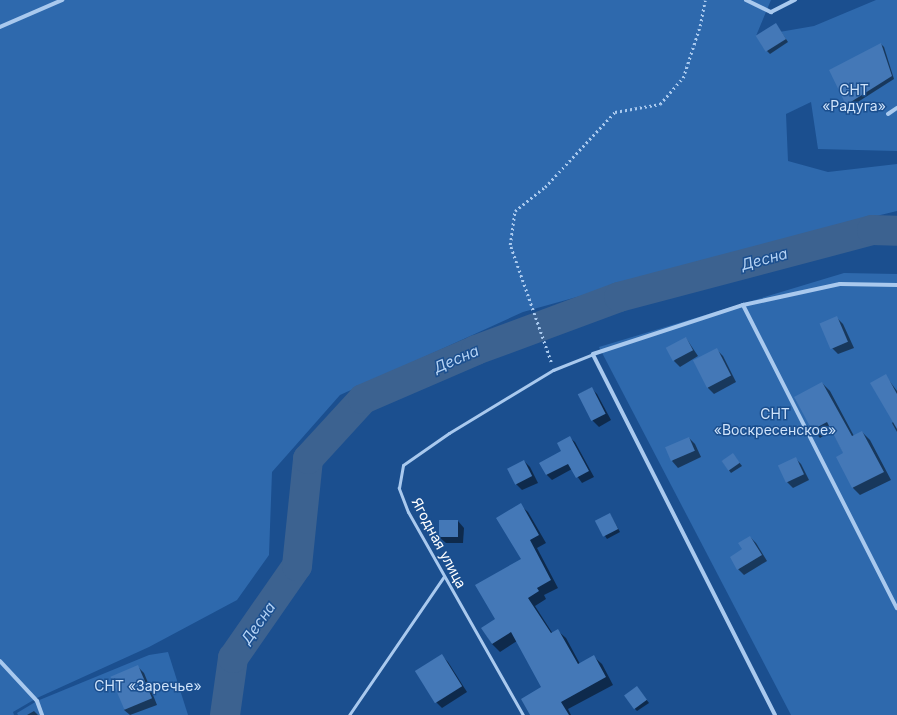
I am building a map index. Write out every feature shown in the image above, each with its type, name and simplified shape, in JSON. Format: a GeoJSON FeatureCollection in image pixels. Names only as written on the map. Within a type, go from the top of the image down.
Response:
{"type":"FeatureCollection","features":[{"type":"Feature","properties":{"kind":"street"},"geometry":{"type":"LineString","coordinates":[[0,27],[62,0]]}},
{"type":"Feature","properties":{"kind":"street"},"geometry":{"type":"LineString","coordinates":[[746,0],[771,12],[795,0]]}},
{"type":"Feature","properties":{"kind":"street"},"geometry":{"type":"LineString","coordinates":[[888,114],[897,108]]}},
{"type":"Feature","properties":{"kind":"street"},"geometry":{"type":"LineString","coordinates":[[775,715],[593,354],[743,305],[840,284],[897,285]]}},
{"type":"Feature","properties":{"kind":"street"},"geometry":{"type":"LineString","coordinates":[[743,305],[897,608]]}},
{"type":"Feature","properties":{"kind":"street"},"geometry":{"type":"LineString","coordinates":[[0,661],[37,701],[42,715]]}},
{"type":"Feature","properties":{"kind":"lane","name":"Ягодная улица"},"geometry":{"type":"LineString","coordinates":[[523,715],[408,512],[399,488],[403,465],[450,433],[553,370],[593,354]]}},
{"type":"Feature","properties":{"kind":"lane"},"geometry":{"type":"LineString","coordinates":[[349,715],[444,576]]}},
{"type":"Feature","properties":{"kind":"path"},"geometry":{"type":"LineString","coordinates":[[553,370],[520,268],[510,245],[515,211],[545,187],[615,112],[660,104],[683,78],[700,26],[705,0]]}},
{"type":"Feature","properties":{"kind":"green space","name":"СНТ «Радуга»"},"geometry":{"type":"Polygon","coordinates":[[[0,0],[771,0],[756,36],[814,26],[876,0],[897,0],[897,151],[818,149],[811,102],[786,114],[788,161],[828,172],[897,164],[897,211],[810,232],[523,312],[340,395],[272,472],[269,555],[237,600],[149,647],[37,698],[13,712],[14,715],[0,715],[0,0]]]}},
{"type":"Feature","properties":{"kind":"green space","name":"СНТ «Воскресенское»"},"geometry":{"type":"Polygon","coordinates":[[[844,273],[897,274],[897,715],[791,715],[599,347],[844,273]]]}},
{"type":"Feature","properties":{"kind":"green space","name":"СНТ «Заречье»"},"geometry":{"type":"Polygon","coordinates":[[[168,652],[188,715],[18,715],[17,713],[37,701],[149,655],[168,652]]]}},
{"type":"Feature","properties":{"kind":"building"},"geometry":{"type":"Polygon","coordinates":[[[776,23],[786,39],[766,52],[756,36],[776,23]]]}},
{"type":"Feature","properties":{"kind":"building"},"geometry":{"type":"Polygon","coordinates":[[[881,43],[892,76],[846,105],[829,70],[881,43]]]}},
{"type":"Feature","properties":{"kind":"building"},"geometry":{"type":"Polygon","coordinates":[[[837,316],[848,342],[830,349],[820,323],[837,316]]]}},
{"type":"Feature","properties":{"kind":"building"},"geometry":{"type":"Polygon","coordinates":[[[686,337],[693,350],[673,361],[666,348],[686,337]]]}},
{"type":"Feature","properties":{"kind":"building"},"geometry":{"type":"Polygon","coordinates":[[[717,348],[731,376],[707,388],[693,360],[717,348]]]}},
{"type":"Feature","properties":{"kind":"building"},"geometry":{"type":"Polygon","coordinates":[[[886,374],[897,394],[897,429],[870,383],[886,374]]]}},
{"type":"Feature","properties":{"kind":"building"},"geometry":{"type":"Polygon","coordinates":[[[822,382],[852,436],[862,431],[884,472],[852,488],[836,457],[843,453],[827,422],[812,430],[794,397],[822,382]]]}},
{"type":"Feature","properties":{"kind":"building"},"geometry":{"type":"Polygon","coordinates":[[[592,387],[606,414],[591,421],[578,394],[592,387]]]}},
{"type":"Feature","properties":{"kind":"building"},"geometry":{"type":"Polygon","coordinates":[[[570,436],[589,471],[576,478],[568,464],[546,475],[539,463],[561,451],[557,443],[570,436]]]}},
{"type":"Feature","properties":{"kind":"building"},"geometry":{"type":"Polygon","coordinates":[[[689,437],[695,451],[671,461],[665,447],[689,437]]]}},
{"type":"Feature","properties":{"kind":"building"},"geometry":{"type":"Polygon","coordinates":[[[733,453],[740,463],[728,471],[722,461],[733,453]]]}},
{"type":"Feature","properties":{"kind":"building"},"geometry":{"type":"Polygon","coordinates":[[[796,457],[804,474],[786,483],[778,465],[796,457]]]}},
{"type":"Feature","properties":{"kind":"building"},"geometry":{"type":"Polygon","coordinates":[[[524,460],[532,476],[515,485],[507,469],[524,460]]]}},
{"type":"Feature","properties":{"kind":"building"},"geometry":{"type":"Polygon","coordinates":[[[521,503],[539,535],[530,540],[551,580],[537,588],[539,591],[528,598],[551,633],[558,629],[578,664],[594,655],[606,677],[561,702],[569,715],[530,715],[521,699],[541,687],[511,632],[492,644],[481,628],[495,619],[475,585],[521,559],[496,518],[521,503]]]}},
{"type":"Feature","properties":{"kind":"building"},"geometry":{"type":"Polygon","coordinates":[[[610,513],[618,529],[603,537],[595,521],[610,513]]]}},
{"type":"Feature","properties":{"kind":"building"},"geometry":{"type":"Polygon","coordinates":[[[439,520],[458,520],[458,537],[439,537],[439,520]]]}},
{"type":"Feature","properties":{"kind":"building"},"geometry":{"type":"Polygon","coordinates":[[[750,536],[762,555],[737,570],[730,557],[742,549],[738,543],[750,536]]]}},
{"type":"Feature","properties":{"kind":"building"},"geometry":{"type":"Polygon","coordinates":[[[442,654],[462,686],[435,703],[415,671],[442,654]]]}},
{"type":"Feature","properties":{"kind":"building"},"geometry":{"type":"Polygon","coordinates":[[[138,665],[152,698],[124,710],[110,677],[138,665]]]}},
{"type":"Feature","properties":{"kind":"building"},"geometry":{"type":"Polygon","coordinates":[[[637,686],[647,700],[634,709],[624,695],[637,686]]]}},
{"type":"Feature","properties":{"kind":"waterway","name":"Десна"},"geometry":{"type":"LineString","coordinates":[[225,715],[233,658],[297,566],[308,459],[363,399],[476,350],[619,297],[872,230],[897,231]]}}]}
